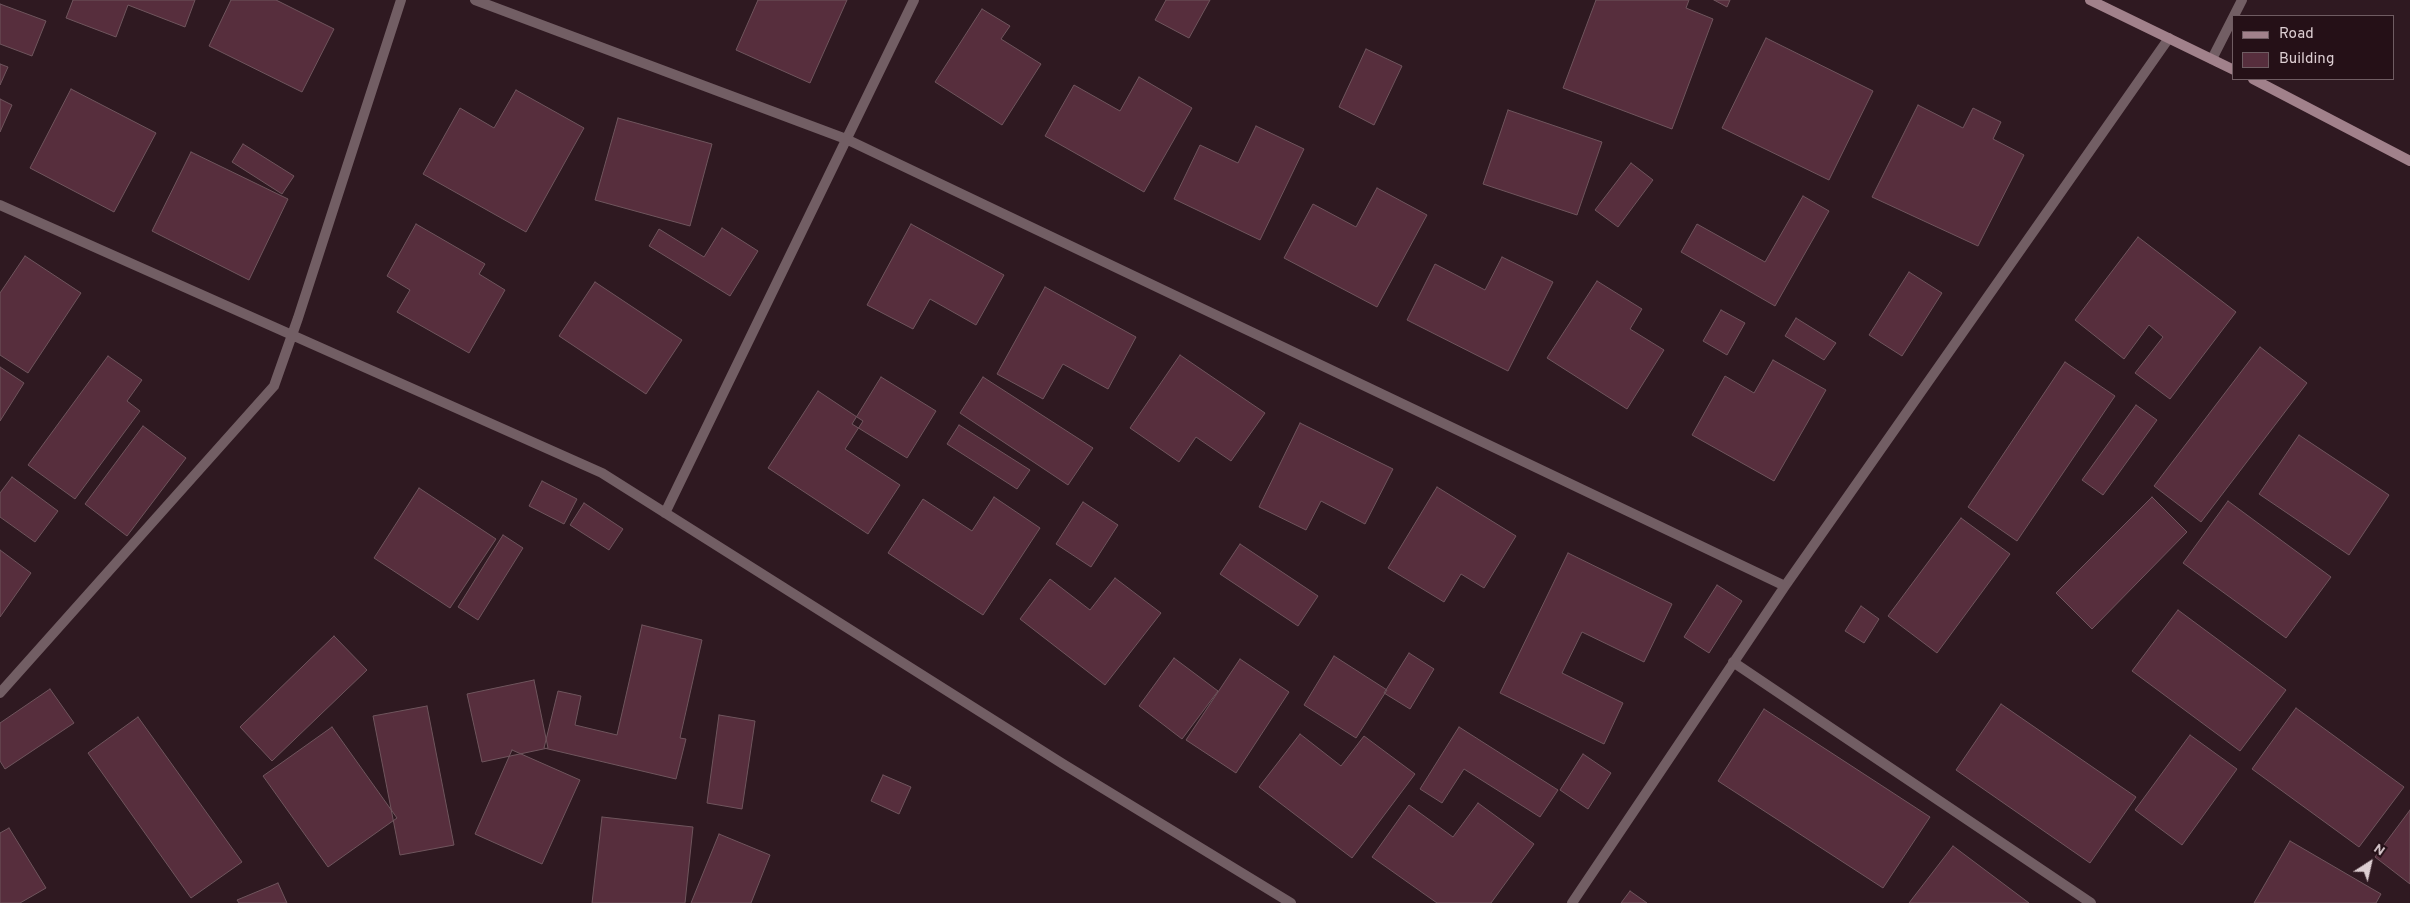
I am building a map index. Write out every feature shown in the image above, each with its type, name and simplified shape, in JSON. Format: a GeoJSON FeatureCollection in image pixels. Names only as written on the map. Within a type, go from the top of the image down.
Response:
{"type":"FeatureCollection","features":[{"type":"Feature","properties":{"kind":"main road"},"geometry":{"type":"LineString","coordinates":[[2090,0],[2232,69]]}},
{"type":"Feature","properties":{"kind":"main road"},"geometry":{"type":"LineString","coordinates":[[2254,80],[2410,161]]}},
{"type":"Feature","properties":{"kind":"street"},"geometry":{"type":"LineString","coordinates":[[0,693],[274,386],[401,0]]}},
{"type":"Feature","properties":{"kind":"street"},"geometry":{"type":"LineString","coordinates":[[475,0],[846,139],[1785,586]]}},
{"type":"Feature","properties":{"kind":"street"},"geometry":{"type":"LineString","coordinates":[[665,514],[914,0]]}},
{"type":"Feature","properties":{"kind":"street"},"geometry":{"type":"LineString","coordinates":[[2234,15],[2242,0]]}},
{"type":"Feature","properties":{"kind":"street"},"geometry":{"type":"LineString","coordinates":[[2212,59],[2232,20]]}},
{"type":"Feature","properties":{"kind":"street"},"geometry":{"type":"LineString","coordinates":[[1572,903],[1785,586],[2169,38]]}},
{"type":"Feature","properties":{"kind":"street"},"geometry":{"type":"LineString","coordinates":[[0,205],[602,473],[1063,764],[1291,903]]}},
{"type":"Feature","properties":{"kind":"street"},"geometry":{"type":"LineString","coordinates":[[1733,662],[2091,903]]}},
{"type":"Feature","properties":{"kind":"building"},"geometry":{"type":"Polygon","coordinates":[[[73,0],[195,0],[185,27],[128,5],[116,37],[66,18],[73,0]]]}},
{"type":"Feature","properties":{"kind":"building"},"geometry":{"type":"Polygon","coordinates":[[[231,0],[276,0],[334,29],[302,92],[209,46],[231,0]]]}},
{"type":"Feature","properties":{"kind":"building"},"geometry":{"type":"Polygon","coordinates":[[[758,0],[847,0],[810,83],[736,50],[758,0]]]}},
{"type":"Feature","properties":{"kind":"building"},"geometry":{"type":"Polygon","coordinates":[[[1166,0],[1210,0],[1189,38],[1155,20],[1166,0]]]}},
{"type":"Feature","properties":{"kind":"building"},"geometry":{"type":"Polygon","coordinates":[[[1596,0],[1689,0],[1686,8],[1713,19],[1672,129],[1563,88],[1596,0]]]}},
{"type":"Feature","properties":{"kind":"building"},"geometry":{"type":"Polygon","coordinates":[[[1714,0],[1730,0],[1727,7],[1714,0]]]}},
{"type":"Feature","properties":{"kind":"building"},"geometry":{"type":"Polygon","coordinates":[[[0,4],[46,21],[32,56],[0,44],[0,4]]]}},
{"type":"Feature","properties":{"kind":"building"},"geometry":{"type":"Polygon","coordinates":[[[982,9],[1010,26],[1001,39],[1041,64],[1002,125],[935,82],[982,9]]]}},
{"type":"Feature","properties":{"kind":"building"},"geometry":{"type":"Polygon","coordinates":[[[1766,38],[1873,91],[1829,180],[1722,128],[1766,38]]]}},
{"type":"Feature","properties":{"kind":"building"},"geometry":{"type":"Polygon","coordinates":[[[1366,49],[1402,66],[1374,125],[1339,107],[1366,49]]]}},
{"type":"Feature","properties":{"kind":"building"},"geometry":{"type":"Polygon","coordinates":[[[0,64],[8,67],[0,85],[0,64]]]}},
{"type":"Feature","properties":{"kind":"building"},"geometry":{"type":"Polygon","coordinates":[[[1139,77],[1192,108],[1144,192],[1045,136],[1074,85],[1120,111],[1139,77]]]}},
{"type":"Feature","properties":{"kind":"building"},"geometry":{"type":"Polygon","coordinates":[[[71,89],[156,133],[114,212],[30,168],[71,89]]]}},
{"type":"Feature","properties":{"kind":"building"},"geometry":{"type":"Polygon","coordinates":[[[516,90],[584,128],[526,232],[423,174],[460,108],[494,128],[516,90]]]}},
{"type":"Feature","properties":{"kind":"building"},"geometry":{"type":"Polygon","coordinates":[[[0,99],[12,105],[0,132],[0,99]]]}},
{"type":"Feature","properties":{"kind":"building"},"geometry":{"type":"Polygon","coordinates":[[[1918,105],[1963,128],[1973,108],[2001,122],[1993,139],[2024,155],[1978,246],[1872,197],[1918,105]]]}},
{"type":"Feature","properties":{"kind":"building"},"geometry":{"type":"Polygon","coordinates":[[[1508,110],[1602,142],[1577,215],[1483,184],[1508,110]]]}},
{"type":"Feature","properties":{"kind":"building"},"geometry":{"type":"Polygon","coordinates":[[[618,118],[712,144],[690,226],[595,200],[618,118]]]}},
{"type":"Feature","properties":{"kind":"building"},"geometry":{"type":"Polygon","coordinates":[[[1256,126],[1304,149],[1260,240],[1174,199],[1200,145],[1238,163],[1256,126]]]}},
{"type":"Feature","properties":{"kind":"building"},"geometry":{"type":"Polygon","coordinates":[[[243,144],[294,176],[282,194],[232,162],[243,144]]]}},
{"type":"Feature","properties":{"kind":"building"},"geometry":{"type":"Polygon","coordinates":[[[191,152],[288,199],[249,280],[152,231],[191,152]]]}},
{"type":"Feature","properties":{"kind":"building"},"geometry":{"type":"Polygon","coordinates":[[[1631,163],[1653,180],[1618,227],[1595,210],[1631,163]]]}},
{"type":"Feature","properties":{"kind":"building"},"geometry":{"type":"Polygon","coordinates":[[[1377,188],[1427,215],[1377,307],[1284,258],[1313,204],[1356,227],[1377,188]]]}},
{"type":"Feature","properties":{"kind":"building"},"geometry":{"type":"Polygon","coordinates":[[[1803,196],[1829,211],[1775,306],[1681,252],[1697,224],[1765,262],[1803,196]]]}},
{"type":"Feature","properties":{"kind":"building"},"geometry":{"type":"Polygon","coordinates":[[[416,224],[485,264],[479,274],[505,290],[469,353],[397,312],[410,290],[387,276],[416,224]]]}},
{"type":"Feature","properties":{"kind":"building"},"geometry":{"type":"Polygon","coordinates":[[[911,224],[1004,275],[976,325],[930,299],[913,329],[867,305],[911,224]]]}},
{"type":"Feature","properties":{"kind":"building"},"geometry":{"type":"Polygon","coordinates":[[[722,228],[758,251],[730,296],[649,246],[659,229],[704,257],[722,228]]]}},
{"type":"Feature","properties":{"kind":"building"},"geometry":{"type":"Polygon","coordinates":[[[2138,237],[2236,312],[2170,399],[2135,373],[2163,337],[2149,325],[2124,359],[2075,320],[2138,237]]]}},
{"type":"Feature","properties":{"kind":"building"},"geometry":{"type":"Polygon","coordinates":[[[25,256],[81,293],[28,373],[0,355],[0,293],[25,256]]]}},
{"type":"Feature","properties":{"kind":"building"},"geometry":{"type":"Polygon","coordinates":[[[1502,257],[1553,282],[1508,371],[1407,320],[1435,264],[1485,290],[1502,257]]]}},
{"type":"Feature","properties":{"kind":"building"},"geometry":{"type":"Polygon","coordinates":[[[1909,272],[1942,293],[1902,356],[1869,335],[1909,272]]]}},
{"type":"Feature","properties":{"kind":"building"},"geometry":{"type":"Polygon","coordinates":[[[1597,281],[1642,309],[1630,329],[1664,350],[1627,409],[1547,358],[1597,281]]]}},
{"type":"Feature","properties":{"kind":"building"},"geometry":{"type":"Polygon","coordinates":[[[595,282],[682,340],[646,394],[559,336],[595,282]]]}},
{"type":"Feature","properties":{"kind":"building"},"geometry":{"type":"Polygon","coordinates":[[[1045,287],[1136,337],[1108,389],[1063,364],[1043,399],[997,374],[1045,287]]]}},
{"type":"Feature","properties":{"kind":"building"},"geometry":{"type":"Polygon","coordinates":[[[1721,310],[1745,323],[1727,355],[1703,341],[1721,310]]]}},
{"type":"Feature","properties":{"kind":"building"},"geometry":{"type":"Polygon","coordinates":[[[1796,318],[1836,343],[1824,360],[1785,336],[1796,318]]]}},
{"type":"Feature","properties":{"kind":"building"},"geometry":{"type":"Polygon","coordinates":[[[2260,347],[2307,383],[2201,522],[2154,486],[2260,347]]]}},
{"type":"Feature","properties":{"kind":"building"},"geometry":{"type":"Polygon","coordinates":[[[1180,355],[1265,413],[1231,461],[1196,437],[1179,462],[1130,428],[1180,355]]]}},
{"type":"Feature","properties":{"kind":"building"},"geometry":{"type":"Polygon","coordinates":[[[108,356],[142,380],[127,401],[140,411],[75,499],[28,465],[108,356]]]}},
{"type":"Feature","properties":{"kind":"building"},"geometry":{"type":"Polygon","coordinates":[[[1773,360],[1826,390],[1774,481],[1692,435],[1725,376],[1754,393],[1773,360]]]}},
{"type":"Feature","properties":{"kind":"building"},"geometry":{"type":"Polygon","coordinates":[[[2065,362],[2115,396],[2017,541],[1968,507],[2065,362]]]}},
{"type":"Feature","properties":{"kind":"building"},"geometry":{"type":"Polygon","coordinates":[[[0,367],[24,383],[0,421],[0,367]]]}},
{"type":"Feature","properties":{"kind":"building"},"geometry":{"type":"Polygon","coordinates":[[[881,377],[936,411],[907,458],[852,424],[881,377]]]}},
{"type":"Feature","properties":{"kind":"building"},"geometry":{"type":"Polygon","coordinates":[[[983,377],[1093,448],[1068,485],[960,413],[983,377]]]}},
{"type":"Feature","properties":{"kind":"building"},"geometry":{"type":"Polygon","coordinates":[[[818,391],[863,421],[845,449],[900,485],[868,534],[768,468],[818,391]]]}},
{"type":"Feature","properties":{"kind":"building"},"geometry":{"type":"Polygon","coordinates":[[[2136,405],[2157,420],[2103,495],[2082,480],[2136,405]]]}},
{"type":"Feature","properties":{"kind":"building"},"geometry":{"type":"Polygon","coordinates":[[[1300,423],[1393,469],[1365,524],[1321,501],[1306,530],[1259,507],[1300,423]]]}},
{"type":"Feature","properties":{"kind":"building"},"geometry":{"type":"Polygon","coordinates":[[[959,425],[1030,470],[1017,489],[947,444],[959,425]]]}},
{"type":"Feature","properties":{"kind":"building"},"geometry":{"type":"Polygon","coordinates":[[[143,426],[186,458],[127,536],[85,504],[143,426]]]}},
{"type":"Feature","properties":{"kind":"building"},"geometry":{"type":"Polygon","coordinates":[[[2299,435],[2389,495],[2349,555],[2259,494],[2299,435]]]}},
{"type":"Feature","properties":{"kind":"building"},"geometry":{"type":"Polygon","coordinates":[[[12,477],[58,511],[35,542],[0,517],[0,493],[12,477]]]}},
{"type":"Feature","properties":{"kind":"building"},"geometry":{"type":"Polygon","coordinates":[[[542,481],[577,499],[564,524],[529,506],[542,481]]]}},
{"type":"Feature","properties":{"kind":"building"},"geometry":{"type":"Polygon","coordinates":[[[1437,487],[1516,536],[1484,588],[1461,574],[1444,602],[1388,568],[1437,487]]]}},
{"type":"Feature","properties":{"kind":"building"},"geometry":{"type":"Polygon","coordinates":[[[419,488],[496,539],[450,608],[374,558],[419,488]]]}},
{"type":"Feature","properties":{"kind":"building"},"geometry":{"type":"Polygon","coordinates":[[[994,497],[1040,528],[983,615],[888,553],[923,499],[972,531],[994,497]]]}},
{"type":"Feature","properties":{"kind":"building"},"geometry":{"type":"Polygon","coordinates":[[[2152,497],[2187,532],[2092,629],[2056,593],[2152,497]]]}},
{"type":"Feature","properties":{"kind":"building"},"geometry":{"type":"Polygon","coordinates":[[[2228,501],[2331,577],[2286,638],[2183,563],[2228,501]]]}},
{"type":"Feature","properties":{"kind":"building"},"geometry":{"type":"Polygon","coordinates":[[[1083,502],[1118,525],[1091,567],[1056,544],[1083,502]]]}},
{"type":"Feature","properties":{"kind":"building"},"geometry":{"type":"Polygon","coordinates":[[[584,503],[623,529],[609,550],[570,525],[584,503]]]}},
{"type":"Feature","properties":{"kind":"building"},"geometry":{"type":"Polygon","coordinates":[[[1961,518],[2010,554],[1937,653],[1888,616],[1961,518]]]}},
{"type":"Feature","properties":{"kind":"building"},"geometry":{"type":"Polygon","coordinates":[[[503,535],[523,548],[478,620],[458,607],[503,535]]]}},
{"type":"Feature","properties":{"kind":"building"},"geometry":{"type":"Polygon","coordinates":[[[1240,544],[1318,596],[1298,626],[1220,574],[1240,544]]]}},
{"type":"Feature","properties":{"kind":"building"},"geometry":{"type":"Polygon","coordinates":[[[0,550],[31,573],[0,617],[0,550]]]}},
{"type":"Feature","properties":{"kind":"building"},"geometry":{"type":"Polygon","coordinates":[[[1568,553],[1672,604],[1644,662],[1582,632],[1562,673],[1623,703],[1604,744],[1500,693],[1568,553]]]}},
{"type":"Feature","properties":{"kind":"building"},"geometry":{"type":"Polygon","coordinates":[[[1115,578],[1161,613],[1105,685],[1020,619],[1050,579],[1090,610],[1115,578]]]}},
{"type":"Feature","properties":{"kind":"building"},"geometry":{"type":"Polygon","coordinates":[[[1717,585],[1742,601],[1709,653],[1684,637],[1717,585]]]}},
{"type":"Feature","properties":{"kind":"building"},"geometry":{"type":"Polygon","coordinates":[[[1861,606],[1879,619],[1864,643],[1845,631],[1861,606]]]}},
{"type":"Feature","properties":{"kind":"building"},"geometry":{"type":"Polygon","coordinates":[[[2178,610],[2286,690],[2240,751],[2132,671],[2178,610]]]}},
{"type":"Feature","properties":{"kind":"building"},"geometry":{"type":"Polygon","coordinates":[[[642,625],[702,640],[680,738],[686,739],[676,779],[544,748],[558,691],[581,696],[575,725],[617,735],[642,625]]]}},
{"type":"Feature","properties":{"kind":"building"},"geometry":{"type":"Polygon","coordinates":[[[334,636],[367,670],[272,761],[240,727],[334,636]]]}},
{"type":"Feature","properties":{"kind":"building"},"geometry":{"type":"Polygon","coordinates":[[[1409,653],[1434,669],[1410,709],[1384,693],[1409,653]]]}},
{"type":"Feature","properties":{"kind":"building"},"geometry":{"type":"Polygon","coordinates":[[[1334,656],[1387,690],[1356,738],[1304,705],[1334,656]]]}},
{"type":"Feature","properties":{"kind":"building"},"geometry":{"type":"Polygon","coordinates":[[[1174,658],[1218,691],[1182,739],[1139,706],[1174,658]]]}},
{"type":"Feature","properties":{"kind":"building"},"geometry":{"type":"Polygon","coordinates":[[[1240,659],[1289,692],[1236,773],[1186,740],[1240,659]]]}},
{"type":"Feature","properties":{"kind":"building"},"geometry":{"type":"Polygon","coordinates":[[[534,680],[548,748],[482,762],[467,694],[534,680]]]}},
{"type":"Feature","properties":{"kind":"building"},"geometry":{"type":"Polygon","coordinates":[[[50,689],[74,723],[5,769],[0,761],[0,723],[50,689]]]}},
{"type":"Feature","properties":{"kind":"building"},"geometry":{"type":"Polygon","coordinates":[[[2001,704],[2136,797],[2090,863],[1956,770],[2001,704]]]}},
{"type":"Feature","properties":{"kind":"building"},"geometry":{"type":"Polygon","coordinates":[[[427,706],[454,845],[400,855],[373,716],[427,706]]]}},
{"type":"Feature","properties":{"kind":"building"},"geometry":{"type":"Polygon","coordinates":[[[2296,708],[2404,787],[2359,847],[2252,769],[2296,708]]]}},
{"type":"Feature","properties":{"kind":"building"},"geometry":{"type":"Polygon","coordinates":[[[1764,709],[1930,817],[1883,888],[1718,781],[1764,709]]]}},
{"type":"Feature","properties":{"kind":"building"},"geometry":{"type":"Polygon","coordinates":[[[719,715],[755,721],[742,809],[707,803],[719,715]]]}},
{"type":"Feature","properties":{"kind":"building"},"geometry":{"type":"Polygon","coordinates":[[[138,717],[242,862],[191,898],[88,753],[138,717]]]}},
{"type":"Feature","properties":{"kind":"building"},"geometry":{"type":"Polygon","coordinates":[[[332,727],[397,818],[328,867],[263,776],[332,727]]]}},
{"type":"Feature","properties":{"kind":"building"},"geometry":{"type":"Polygon","coordinates":[[[1459,727],[1558,790],[1540,817],[1464,769],[1442,803],[1420,789],[1459,727]]]}},
{"type":"Feature","properties":{"kind":"building"},"geometry":{"type":"Polygon","coordinates":[[[1300,734],[1341,766],[1364,736],[1415,774],[1352,858],[1259,787],[1300,734]]]}},
{"type":"Feature","properties":{"kind":"building"},"geometry":{"type":"Polygon","coordinates":[[[2190,735],[2237,769],[2182,845],[2135,810],[2190,735]]]}},
{"type":"Feature","properties":{"kind":"building"},"geometry":{"type":"Polygon","coordinates":[[[512,750],[580,780],[542,864],[475,834],[512,750]]]}},
{"type":"Feature","properties":{"kind":"building"},"geometry":{"type":"Polygon","coordinates":[[[1583,754],[1611,773],[1588,809],[1560,790],[1583,754]]]}},
{"type":"Feature","properties":{"kind":"building"},"geometry":{"type":"Polygon","coordinates":[[[883,775],[911,787],[899,814],[871,801],[883,775]]]}},
{"type":"Feature","properties":{"kind":"building"},"geometry":{"type":"Polygon","coordinates":[[[1478,803],[1534,844],[1491,903],[1437,903],[1372,857],[1409,805],[1453,837],[1478,803]]]}},
{"type":"Feature","properties":{"kind":"building"},"geometry":{"type":"Polygon","coordinates":[[[2410,810],[2410,884],[2375,857],[2410,810]]]}},
{"type":"Feature","properties":{"kind":"building"},"geometry":{"type":"Polygon","coordinates":[[[602,817],[693,827],[685,903],[592,903],[602,817]]]}},
{"type":"Feature","properties":{"kind":"building"},"geometry":{"type":"Polygon","coordinates":[[[9,828],[46,888],[20,903],[0,903],[0,833],[9,828]]]}},
{"type":"Feature","properties":{"kind":"building"},"geometry":{"type":"Polygon","coordinates":[[[719,834],[770,855],[751,903],[691,903],[719,834]]]}},
{"type":"Feature","properties":{"kind":"building"},"geometry":{"type":"Polygon","coordinates":[[[2290,841],[2381,894],[2376,903],[2254,903],[2290,841]]]}},
{"type":"Feature","properties":{"kind":"building"},"geometry":{"type":"Polygon","coordinates":[[[1953,846],[2029,903],[1909,903],[1953,846]]]}},
{"type":"Feature","properties":{"kind":"building"},"geometry":{"type":"Polygon","coordinates":[[[278,883],[287,903],[239,903],[237,900],[278,883]]]}},
{"type":"Feature","properties":{"kind":"building"},"geometry":{"type":"Polygon","coordinates":[[[1630,891],[1647,903],[1621,903],[1630,891]]]}}]}
